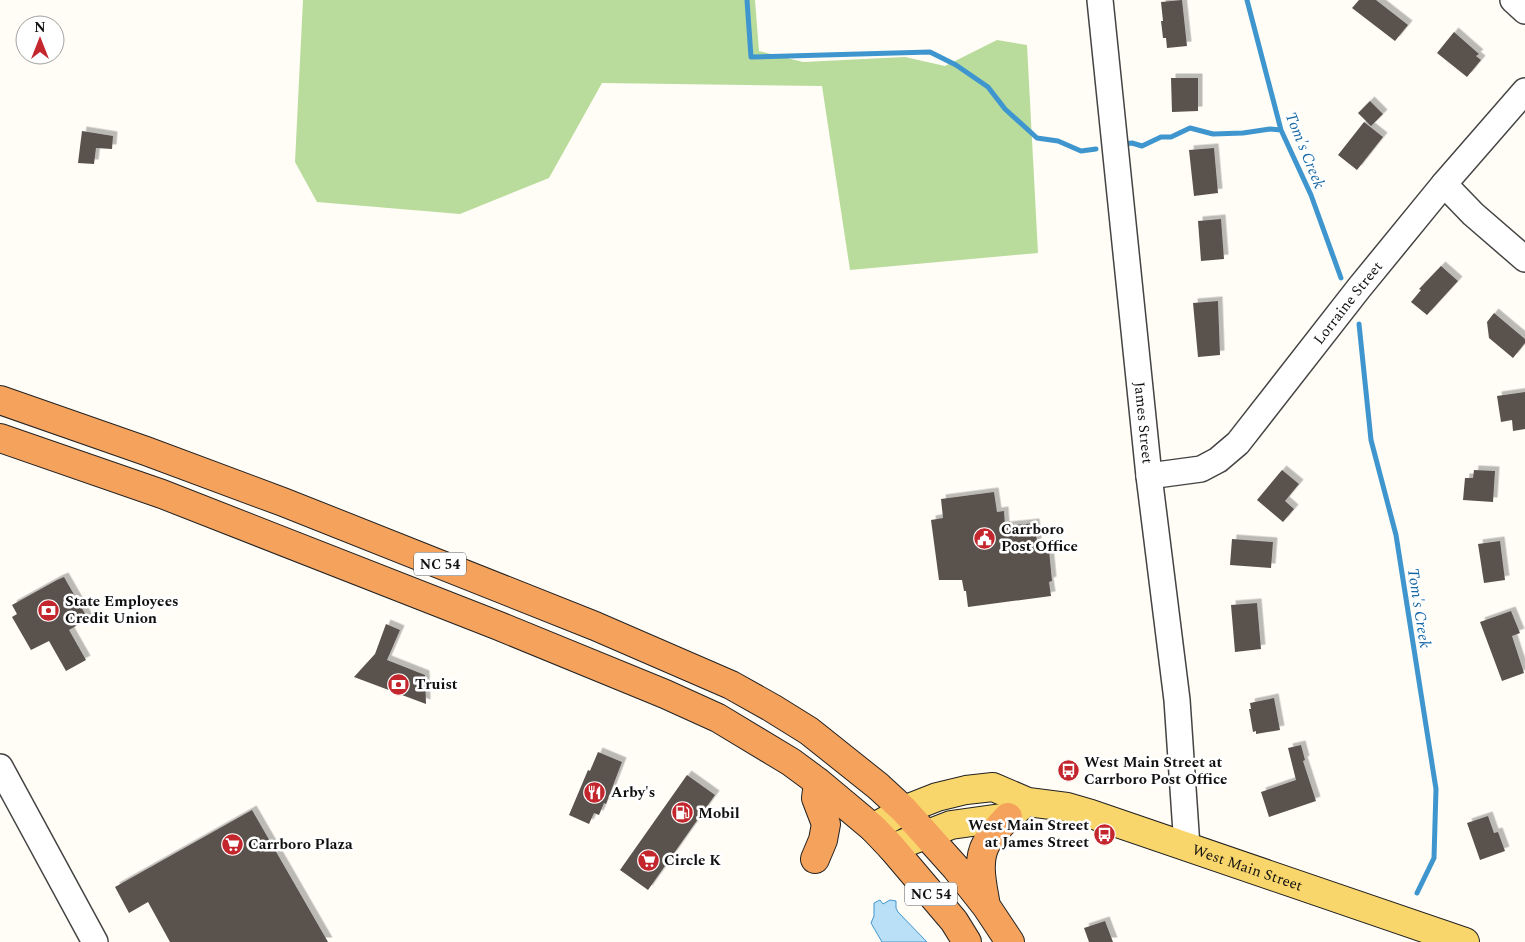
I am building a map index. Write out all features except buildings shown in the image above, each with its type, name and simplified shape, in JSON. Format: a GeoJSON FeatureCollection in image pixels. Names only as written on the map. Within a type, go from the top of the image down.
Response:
{"type":"FeatureCollection","features":[{"type":"Feature","properties":{"kind":"highway","name":"NC 54"},"geometry":{"type":"LineString","coordinates":[[0,400],[146,451],[283,502],[595,626],[731,685],[809,731],[848,761],[904,810],[986,906],[1010,942]]}},
{"type":"Feature","properties":{"kind":"highway","name":"NC 54"},"geometry":{"type":"LineString","coordinates":[[0,438],[162,494],[499,626],[666,694],[718,718],[791,762],[818,782],[872,828],[892,848],[954,921],[967,942]]}},
{"type":"Feature","properties":{"kind":"highway"},"geometry":{"type":"LineString","coordinates":[[815,859],[823,840],[826,824],[816,798],[818,782]]}},
{"type":"Feature","properties":{"kind":"highway"},"geometry":{"type":"LineString","coordinates":[[986,906],[982,878],[982,854],[990,838],[1018,810]]}},
{"type":"Feature","properties":{"kind":"main road","name":"West Main Street"},"geometry":{"type":"LineString","coordinates":[[872,828],[904,810],[936,797],[966,790],[993,787],[1018,810]]}},
{"type":"Feature","properties":{"kind":"main road","name":"West Main Street"},"geometry":{"type":"LineString","coordinates":[[892,848],[951,825],[1018,810],[1067,807],[1465,942]]}},
{"type":"Feature","properties":{"kind":"street","name":"James Street"},"geometry":{"type":"LineString","coordinates":[[1100,0],[1149,476],[1177,700],[1187,847]]}},
{"type":"Feature","properties":{"kind":"street"},"geometry":{"type":"LineString","coordinates":[[1513,0],[1525,11]]}},
{"type":"Feature","properties":{"kind":"street","name":"Lorraine Street"},"geometry":{"type":"LineString","coordinates":[[1149,476],[1201,469],[1218,460],[1238,443],[1359,288],[1444,184],[1525,91]]}},
{"type":"Feature","properties":{"kind":"street"},"geometry":{"type":"LineString","coordinates":[[1444,184],[1499,239],[1525,259]]}},
{"type":"Feature","properties":{"kind":"street"},"geometry":{"type":"LineString","coordinates":[[0,768],[95,942]]}},
{"type":"Feature","properties":{"kind":"green space"},"geometry":{"type":"Polygon","coordinates":[[[303,0],[755,0],[759,51],[803,62],[905,57],[945,66],[997,40],[1027,45],[1038,253],[850,270],[822,86],[602,83],[549,178],[460,214],[317,202],[295,162],[303,0]]]}},
{"type":"Feature","properties":{"kind":"water"},"geometry":{"type":"Polygon","coordinates":[[[880,900],[883,904],[890,900],[896,901],[898,912],[927,942],[882,942],[871,923],[874,916],[874,903],[880,900]]]}},
{"type":"Feature","properties":{"kind":"waterway"},"geometry":{"type":"LineString","coordinates":[[747,0],[751,57],[930,52],[956,65],[988,87],[1005,109],[1037,138],[1058,141],[1081,151],[1096,149]]}},
{"type":"Feature","properties":{"kind":"waterway","name":"Tom's Creek"},"geometry":{"type":"LineString","coordinates":[[1247,0],[1281,130],[1311,195],[1341,278]]}},
{"type":"Feature","properties":{"kind":"waterway"},"geometry":{"type":"LineString","coordinates":[[1125,144],[1132,143],[1142,146],[1161,137],[1171,137],[1190,128],[1213,134],[1243,133],[1270,129],[1281,130]]}},
{"type":"Feature","properties":{"kind":"waterway","name":"Tom's Creek"},"geometry":{"type":"LineString","coordinates":[[1359,324],[1371,440],[1396,535],[1436,789],[1434,858],[1417,893]]}},
{"type":"Feature","properties":{"kind":"place","name":"Carrboro Post Office"},"geometry":{"type":"Point","coordinates":[985,538]}},
{"type":"Feature","properties":{"kind":"place","name":"State Employees Credit Union"},"geometry":{"type":"Point","coordinates":[49,610]}},
{"type":"Feature","properties":{"kind":"place","name":"Truist"},"geometry":{"type":"Point","coordinates":[399,684]}},
{"type":"Feature","properties":{"kind":"place","name":"West Main Street at Carrboro Post Office"},"geometry":{"type":"Point","coordinates":[1068,771]}},
{"type":"Feature","properties":{"kind":"place","name":"Arby's"},"geometry":{"type":"Point","coordinates":[595,792]}},
{"type":"Feature","properties":{"kind":"place","name":"Mobil"},"geometry":{"type":"Point","coordinates":[682,813]}},
{"type":"Feature","properties":{"kind":"place","name":"West Main Street at James Street"},"geometry":{"type":"Point","coordinates":[1105,834]}},
{"type":"Feature","properties":{"kind":"place","name":"Carrboro Plaza"},"geometry":{"type":"Point","coordinates":[232,844]}},
{"type":"Feature","properties":{"kind":"place","name":"Circle K"},"geometry":{"type":"Point","coordinates":[648,860]}}]}
